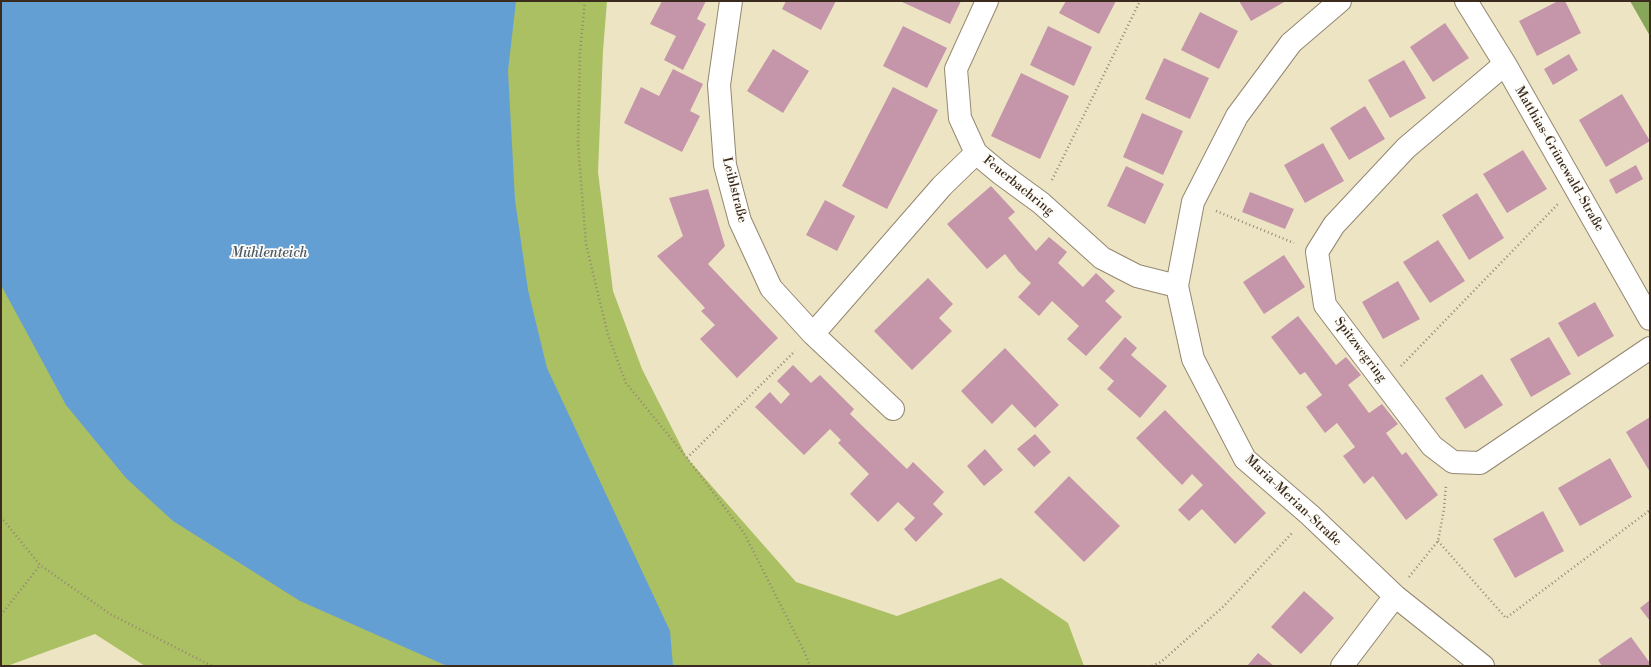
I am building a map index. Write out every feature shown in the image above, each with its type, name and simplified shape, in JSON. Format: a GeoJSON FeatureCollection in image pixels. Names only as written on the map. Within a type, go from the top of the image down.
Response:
{"type":"FeatureCollection","features":[{"type":"Feature","properties":{"kind":"street","name":"Leiblstraße"},"geometry":{"type":"LineString","coordinates":[[731,1],[719,85],[725,165],[740,221],[771,288],[813,334],[893,409]]}},
{"type":"Feature","properties":{"kind":"street","name":"Feuerbachring"},"geometry":{"type":"LineString","coordinates":[[987,1],[956,69],[960,118],[976,153],[1000,173],[1041,203],[1102,258],[1137,276],[1177,286]]}},
{"type":"Feature","properties":{"kind":"street","name":"Maria-Merian-Straße"},"geometry":{"type":"LineString","coordinates":[[1340,1],[1291,43],[1237,116],[1193,202],[1177,286],[1193,359],[1245,460],[1310,514],[1395,596],[1483,666]]}},
{"type":"Feature","properties":{"kind":"street","name":"Matthias-Grünewald-Straße"},"geometry":{"type":"LineString","coordinates":[[1466,1],[1505,64],[1650,319]]}},
{"type":"Feature","properties":{"kind":"street"},"geometry":{"type":"LineString","coordinates":[[1317,252],[1334,225],[1406,148],[1505,64]]}},
{"type":"Feature","properties":{"kind":"street"},"geometry":{"type":"LineString","coordinates":[[813,334],[942,186],[976,153]]}},
{"type":"Feature","properties":{"kind":"street","name":"Spitzwegring"},"geometry":{"type":"LineString","coordinates":[[1317,252],[1325,305],[1385,382],[1432,446],[1453,462]]}},
{"type":"Feature","properties":{"kind":"street"},"geometry":{"type":"LineString","coordinates":[[1453,462],[1480,463],[1650,348]]}},
{"type":"Feature","properties":{"kind":"street"},"geometry":{"type":"LineString","coordinates":[[1342,666],[1395,596]]}},
{"type":"Feature","properties":{"kind":"path"},"geometry":{"type":"LineString","coordinates":[[585,1],[580,52],[578,144],[586,244],[608,335],[626,383],[687,458],[744,533],[804,651],[810,666]]}},
{"type":"Feature","properties":{"kind":"path"},"geometry":{"type":"LineString","coordinates":[[1041,203],[1140,1]]}},
{"type":"Feature","properties":{"kind":"path"},"geometry":{"type":"LineString","coordinates":[[1385,382],[1575,186]]}},
{"type":"Feature","properties":{"kind":"path"},"geometry":{"type":"LineString","coordinates":[[1193,202],[1317,252]]}},
{"type":"Feature","properties":{"kind":"path"},"geometry":{"type":"LineString","coordinates":[[687,458],[813,334]]}},
{"type":"Feature","properties":{"kind":"path"},"geometry":{"type":"LineString","coordinates":[[1395,596],[1438,541],[1444,509],[1446,486],[1453,462]]}},
{"type":"Feature","properties":{"kind":"path"},"geometry":{"type":"LineString","coordinates":[[1438,541],[1506,618],[1650,510]]}},
{"type":"Feature","properties":{"kind":"path"},"geometry":{"type":"LineString","coordinates":[[1152,666],[1161,662],[1224,606],[1310,514]]}},
{"type":"Feature","properties":{"kind":"path"},"geometry":{"type":"LineString","coordinates":[[1,517],[40,565],[110,614],[212,666]]}},
{"type":"Feature","properties":{"kind":"path"},"geometry":{"type":"LineString","coordinates":[[1,615],[40,565]]}},
{"type":"Feature","properties":{"kind":"green space","name":"Mühlenteich"},"geometry":{"type":"Polygon","coordinates":[[[1,1],[607,1],[603,51],[598,172],[613,291],[642,369],[687,458],[796,582],[897,616],[1001,578],[1068,623],[1084,666],[145,666],[95,634],[7,666],[1,666],[1,1]]]}},
{"type":"Feature","properties":{"kind":"green space"},"geometry":{"type":"Polygon","coordinates":[[[1630,1],[1650,1],[1650,36],[1630,1]]]}},
{"type":"Feature","properties":{"kind":"water","name":"Mühlenteich"},"geometry":{"type":"Polygon","coordinates":[[[1,1],[516,1],[508,71],[515,200],[528,290],[547,368],[670,631],[673,666],[447,666],[300,601],[173,521],[126,478],[66,405],[1,285],[1,1]]]}},
{"type":"Feature","properties":{"kind":"building"},"geometry":{"type":"Polygon","coordinates":[[[662,1],[706,1],[697,19],[706,24],[683,70],[664,60],[676,36],[650,24],[662,1]]]}},
{"type":"Feature","properties":{"kind":"building"},"geometry":{"type":"Polygon","coordinates":[[[786,1],[836,1],[821,30],[782,9],[786,1]]]}},
{"type":"Feature","properties":{"kind":"building"},"geometry":{"type":"Polygon","coordinates":[[[900,1],[961,1],[950,24],[900,1]]]}},
{"type":"Feature","properties":{"kind":"building"},"geometry":{"type":"Polygon","coordinates":[[[1066,1],[1116,1],[1099,34],[1059,13],[1066,1]]]}},
{"type":"Feature","properties":{"kind":"building"},"geometry":{"type":"Polygon","coordinates":[[[1239,1],[1286,1],[1251,21],[1239,1]]]}},
{"type":"Feature","properties":{"kind":"building"},"geometry":{"type":"Polygon","coordinates":[[[1558,1],[1565,1],[1581,33],[1537,56],[1519,21],[1558,1]]]}},
{"type":"Feature","properties":{"kind":"building"},"geometry":{"type":"Polygon","coordinates":[[[1200,12],[1238,31],[1219,69],[1181,50],[1200,12]]]}},
{"type":"Feature","properties":{"kind":"building"},"geometry":{"type":"Polygon","coordinates":[[[1445,23],[1469,58],[1433,82],[1410,47],[1445,23]]]}},
{"type":"Feature","properties":{"kind":"building"},"geometry":{"type":"Polygon","coordinates":[[[903,26],[947,48],[927,88],[883,66],[903,26]]]}},
{"type":"Feature","properties":{"kind":"building"},"geometry":{"type":"Polygon","coordinates":[[[1048,26],[1092,47],[1074,86],[1030,65],[1048,26]]]}},
{"type":"Feature","properties":{"kind":"building"},"geometry":{"type":"Polygon","coordinates":[[[773,49],[809,71],[783,113],[747,91],[773,49]]]}},
{"type":"Feature","properties":{"kind":"building"},"geometry":{"type":"Polygon","coordinates":[[[1569,54],[1578,70],[1553,85],[1544,69],[1569,54]]]}},
{"type":"Feature","properties":{"kind":"building"},"geometry":{"type":"Polygon","coordinates":[[[1164,58],[1209,78],[1190,119],[1145,99],[1164,58]]]}},
{"type":"Feature","properties":{"kind":"building"},"geometry":{"type":"Polygon","coordinates":[[[1404,60],[1426,98],[1390,118],[1368,80],[1404,60]]]}},
{"type":"Feature","properties":{"kind":"building"},"geometry":{"type":"Polygon","coordinates":[[[673,69],[703,84],[690,111],[700,116],[682,152],[624,123],[641,87],[659,96],[673,69]]]}},
{"type":"Feature","properties":{"kind":"building"},"geometry":{"type":"Polygon","coordinates":[[[1021,73],[1069,96],[1040,159],[991,136],[1021,73]]]}},
{"type":"Feature","properties":{"kind":"building"},"geometry":{"type":"Polygon","coordinates":[[[893,87],[938,110],[887,209],[842,186],[893,87]]]}},
{"type":"Feature","properties":{"kind":"building"},"geometry":{"type":"Polygon","coordinates":[[[1622,94],[1650,141],[1606,167],[1579,120],[1622,94]]]}},
{"type":"Feature","properties":{"kind":"building"},"geometry":{"type":"Polygon","coordinates":[[[1365,106],[1385,139],[1349,160],[1330,128],[1365,106]]]}},
{"type":"Feature","properties":{"kind":"building"},"geometry":{"type":"Polygon","coordinates":[[[1142,113],[1183,131],[1163,175],[1123,157],[1142,113]]]}},
{"type":"Feature","properties":{"kind":"building"},"geometry":{"type":"Polygon","coordinates":[[[1323,143],[1344,181],[1305,203],[1284,165],[1323,143]]]}},
{"type":"Feature","properties":{"kind":"building"},"geometry":{"type":"Polygon","coordinates":[[[1523,150],[1547,189],[1507,213],[1483,174],[1523,150]]]}},
{"type":"Feature","properties":{"kind":"building"},"geometry":{"type":"Polygon","coordinates":[[[1636,165],[1643,179],[1616,194],[1609,180],[1636,165]]]}},
{"type":"Feature","properties":{"kind":"building"},"geometry":{"type":"Polygon","coordinates":[[[1126,166],[1164,184],[1145,224],[1107,206],[1126,166]]]}},
{"type":"Feature","properties":{"kind":"building"},"geometry":{"type":"Polygon","coordinates":[[[991,186],[1015,212],[1008,218],[1036,251],[1049,237],[1067,252],[1058,263],[1083,287],[1096,273],[1115,291],[1105,301],[1122,317],[1086,356],[1067,339],[1079,326],[1052,301],[1039,316],[1018,297],[1031,283],[1018,271],[1005,254],[987,269],[947,224],[991,186]]]}},
{"type":"Feature","properties":{"kind":"building"},"geometry":{"type":"Polygon","coordinates":[[[708,189],[725,246],[708,264],[778,338],[737,378],[700,339],[715,325],[701,311],[705,308],[657,256],[683,236],[669,198],[708,189]]]}},
{"type":"Feature","properties":{"kind":"building"},"geometry":{"type":"Polygon","coordinates":[[[1250,192],[1294,209],[1285,229],[1242,212],[1250,192]]]}},
{"type":"Feature","properties":{"kind":"building"},"geometry":{"type":"Polygon","coordinates":[[[1477,193],[1504,238],[1469,260],[1442,215],[1477,193]]]}},
{"type":"Feature","properties":{"kind":"building"},"geometry":{"type":"Polygon","coordinates":[[[825,200],[855,216],[837,251],[806,235],[825,200]]]}},
{"type":"Feature","properties":{"kind":"building"},"geometry":{"type":"Polygon","coordinates":[[[1438,240],[1465,281],[1430,303],[1403,262],[1438,240]]]}},
{"type":"Feature","properties":{"kind":"building"},"geometry":{"type":"Polygon","coordinates":[[[1284,255],[1305,287],[1264,314],[1243,282],[1284,255]]]}},
{"type":"Feature","properties":{"kind":"building"},"geometry":{"type":"Polygon","coordinates":[[[928,278],[953,304],[939,318],[952,331],[912,370],[874,331],[928,278]]]}},
{"type":"Feature","properties":{"kind":"building"},"geometry":{"type":"Polygon","coordinates":[[[1398,281],[1420,319],[1383,339],[1362,302],[1398,281]]]}},
{"type":"Feature","properties":{"kind":"building"},"geometry":{"type":"Polygon","coordinates":[[[1595,302],[1614,336],[1578,357],[1558,323],[1595,302]]]}},
{"type":"Feature","properties":{"kind":"building"},"geometry":{"type":"Polygon","coordinates":[[[1298,316],[1336,365],[1346,357],[1361,375],[1348,385],[1369,413],[1382,404],[1398,424],[1386,433],[1402,455],[1406,452],[1438,495],[1406,520],[1373,476],[1364,484],[1343,456],[1355,447],[1337,423],[1325,433],[1306,407],[1322,395],[1305,372],[1300,375],[1271,337],[1298,316]]]}},
{"type":"Feature","properties":{"kind":"building"},"geometry":{"type":"Polygon","coordinates":[[[1125,337],[1137,348],[1131,355],[1167,386],[1140,418],[1107,389],[1114,381],[1099,368],[1125,337]]]}},
{"type":"Feature","properties":{"kind":"building"},"geometry":{"type":"Polygon","coordinates":[[[1549,337],[1571,374],[1531,397],[1510,359],[1549,337]]]}},
{"type":"Feature","properties":{"kind":"building"},"geometry":{"type":"Polygon","coordinates":[[[1005,348],[1059,405],[1035,428],[1012,404],[992,424],[961,391],[1005,348]]]}},
{"type":"Feature","properties":{"kind":"building"},"geometry":{"type":"Polygon","coordinates":[[[793,365],[811,383],[820,375],[854,409],[850,414],[907,469],[913,462],[944,492],[933,504],[943,514],[916,542],[904,529],[915,518],[898,502],[878,522],[850,494],[869,474],[838,443],[841,440],[830,429],[804,455],[755,407],[770,392],[781,404],[790,394],[777,381],[793,365]]]}},
{"type":"Feature","properties":{"kind":"building"},"geometry":{"type":"Polygon","coordinates":[[[1482,374],[1503,405],[1465,429],[1445,398],[1482,374]]]}},
{"type":"Feature","properties":{"kind":"building"},"geometry":{"type":"Polygon","coordinates":[[[1165,410],[1266,513],[1235,544],[1202,509],[1189,521],[1178,510],[1203,485],[1192,474],[1182,485],[1136,438],[1165,410]]]}},
{"type":"Feature","properties":{"kind":"building"},"geometry":{"type":"Polygon","coordinates":[[[1650,417],[1650,472],[1626,432],[1650,417]]]}},
{"type":"Feature","properties":{"kind":"building"},"geometry":{"type":"Polygon","coordinates":[[[1035,434],[1051,452],[1034,467],[1017,449],[1035,434]]]}},
{"type":"Feature","properties":{"kind":"building"},"geometry":{"type":"Polygon","coordinates":[[[985,449],[1003,470],[984,486],[967,466],[985,449]]]}},
{"type":"Feature","properties":{"kind":"building"},"geometry":{"type":"Polygon","coordinates":[[[1610,458],[1632,497],[1580,526],[1558,488],[1610,458]]]}},
{"type":"Feature","properties":{"kind":"building"},"geometry":{"type":"Polygon","coordinates":[[[1069,476],[1120,526],[1084,562],[1034,512],[1069,476]]]}},
{"type":"Feature","properties":{"kind":"building"},"geometry":{"type":"Polygon","coordinates":[[[1543,511],[1564,551],[1515,578],[1493,539],[1543,511]]]}},
{"type":"Feature","properties":{"kind":"building"},"geometry":{"type":"Polygon","coordinates":[[[1304,591],[1334,618],[1301,654],[1271,627],[1304,591]]]}},
{"type":"Feature","properties":{"kind":"building"},"geometry":{"type":"Polygon","coordinates":[[[1650,600],[1650,621],[1640,608],[1650,600]]]}},
{"type":"Feature","properties":{"kind":"building"},"geometry":{"type":"Polygon","coordinates":[[[1631,637],[1650,663],[1650,666],[1602,666],[1598,660],[1631,637]]]}},
{"type":"Feature","properties":{"kind":"building"},"geometry":{"type":"Polygon","coordinates":[[[1258,653],[1274,666],[1247,666],[1258,653]]]}}]}
